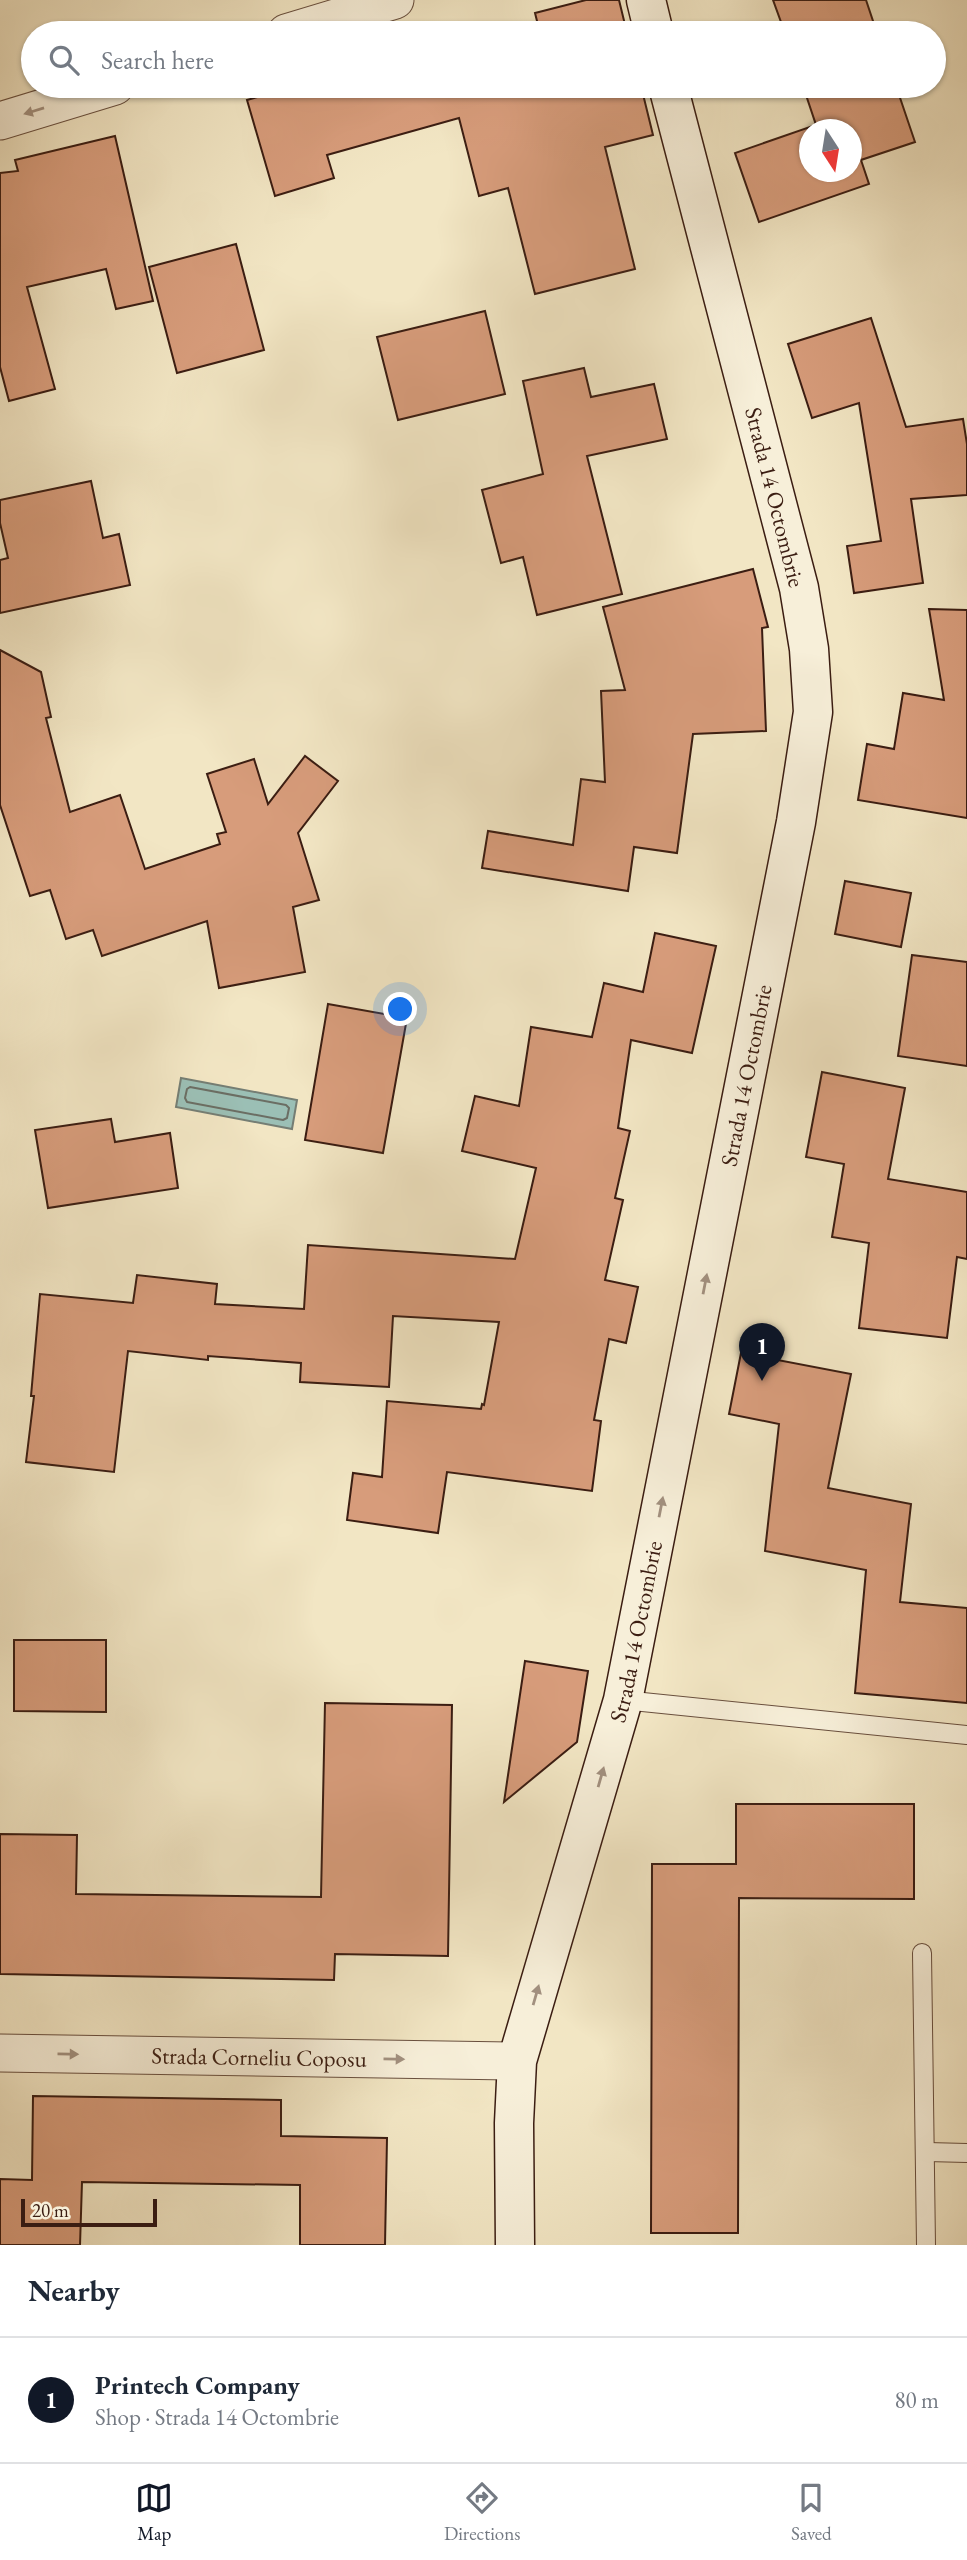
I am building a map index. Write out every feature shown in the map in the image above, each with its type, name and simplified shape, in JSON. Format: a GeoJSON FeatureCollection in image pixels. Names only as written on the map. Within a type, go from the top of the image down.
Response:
{"type":"FeatureCollection","features":[{"type":"Feature","properties":{"kind":"street"},"geometry":{"type":"LineString","coordinates":[[325,21],[394,0]]}},
{"type":"Feature","properties":{"kind":"street"},"geometry":{"type":"LineString","coordinates":[[646,0],[651,21]]}},
{"type":"Feature","properties":{"kind":"street"},"geometry":{"type":"LineString","coordinates":[[0,121],[76,98]]}},
{"type":"Feature","properties":{"kind":"street","name":"Strada 14 Octombrie"},"geometry":{"type":"LineString","coordinates":[[515,2245],[514,2123],[517,2061],[623,1700],[793,836],[813,712],[809,649],[799,589],[671,98]]}},
{"type":"Feature","properties":{"kind":"street","name":"Strada Corneliu Coposu"},"geometry":{"type":"LineString","coordinates":[[0,2053],[517,2061]]}},
{"type":"Feature","properties":{"kind":"lane"},"geometry":{"type":"LineString","coordinates":[[623,1700],[967,1735]]}},
{"type":"Feature","properties":{"kind":"lane"},"geometry":{"type":"LineString","coordinates":[[922,1953],[926,2245]]}},
{"type":"Feature","properties":{"kind":"lane"},"geometry":{"type":"LineString","coordinates":[[926,2151],[967,2153]]}},
{"type":"Feature","properties":{"kind":"water"},"geometry":{"type":"Polygon","coordinates":[[[181,1078],[297,1100],[292,1129],[176,1107],[181,1078]]]}},
{"type":"Feature","properties":{"kind":"building"},"geometry":{"type":"Polygon","coordinates":[[[586,0],[619,0],[624,21],[537,21],[535,13],[586,0]]]}},
{"type":"Feature","properties":{"kind":"building"},"geometry":{"type":"Polygon","coordinates":[[[773,0],[866,0],[873,21],[781,21],[773,0]]]}},
{"type":"Feature","properties":{"kind":"building"},"geometry":{"type":"Polygon","coordinates":[[[644,98],[653,135],[605,147],[635,269],[535,294],[508,188],[479,196],[459,118],[327,155],[334,178],[275,196],[247,100],[644,98]]]}},
{"type":"Feature","properties":{"kind":"building"},"geometry":{"type":"Polygon","coordinates":[[[807,98],[900,98],[915,142],[862,160],[862,119],[814,119],[807,98]]]}},
{"type":"Feature","properties":{"kind":"building"},"geometry":{"type":"Polygon","coordinates":[[[799,131],[799,182],[862,182],[862,163],[869,184],[759,222],[735,153],[799,131]]]}},
{"type":"Feature","properties":{"kind":"building"},"geometry":{"type":"Polygon","coordinates":[[[115,136],[153,301],[116,309],[106,269],[27,287],[55,389],[9,401],[0,367],[0,173],[18,171],[15,160],[115,136]]]}},
{"type":"Feature","properties":{"kind":"building"},"geometry":{"type":"Polygon","coordinates":[[[236,244],[264,350],[177,373],[149,267],[236,244]]]}},
{"type":"Feature","properties":{"kind":"building"},"geometry":{"type":"Polygon","coordinates":[[[485,311],[505,394],[398,420],[377,337],[485,311]]]}},
{"type":"Feature","properties":{"kind":"building"},"geometry":{"type":"Polygon","coordinates":[[[871,318],[906,427],[963,419],[967,444],[967,495],[911,499],[923,583],[854,593],[847,546],[881,541],[859,403],[812,418],[788,344],[871,318]]]}},
{"type":"Feature","properties":{"kind":"building"},"geometry":{"type":"Polygon","coordinates":[[[584,368],[591,397],[654,384],[667,439],[587,456],[622,594],[537,615],[523,557],[501,563],[482,490],[543,474],[523,381],[584,368]]]}},
{"type":"Feature","properties":{"kind":"building"},"geometry":{"type":"Polygon","coordinates":[[[91,481],[103,538],[119,534],[130,585],[0,613],[0,560],[8,558],[0,523],[0,500],[91,481]]]}},
{"type":"Feature","properties":{"kind":"building"},"geometry":{"type":"Polygon","coordinates":[[[753,569],[768,627],[762,628],[766,731],[693,734],[677,853],[634,847],[628,891],[482,868],[488,831],[573,845],[581,779],[605,782],[601,691],[625,690],[603,607],[753,569]]]}},
{"type":"Feature","properties":{"kind":"building"},"geometry":{"type":"Polygon","coordinates":[[[929,609],[967,610],[967,818],[858,800],[867,744],[894,749],[903,693],[944,700],[929,609]]]}},
{"type":"Feature","properties":{"kind":"building"},"geometry":{"type":"Polygon","coordinates":[[[0,650],[41,672],[51,717],[46,718],[70,812],[120,795],[145,869],[220,844],[217,834],[226,832],[207,774],[254,759],[268,804],[305,756],[338,781],[298,833],[319,900],[293,907],[305,972],[219,988],[207,921],[102,956],[93,930],[66,939],[50,890],[30,896],[0,805],[0,650]]]}},
{"type":"Feature","properties":{"kind":"building"},"geometry":{"type":"Polygon","coordinates":[[[845,881],[911,893],[901,947],[835,934],[845,881]]]}},
{"type":"Feature","properties":{"kind":"building"},"geometry":{"type":"Polygon","coordinates":[[[655,933],[716,946],[692,1053],[631,1040],[618,1128],[630,1131],[615,1198],[623,1200],[605,1280],[638,1287],[626,1343],[609,1339],[594,1420],[601,1421],[592,1491],[447,1472],[438,1533],[347,1520],[353,1473],[382,1477],[387,1401],[481,1409],[482,1404],[484,1405],[499,1322],[393,1316],[389,1387],[300,1382],[301,1363],[208,1356],[208,1360],[128,1351],[114,1472],[26,1462],[34,1396],[31,1396],[40,1294],[133,1303],[137,1275],[217,1284],[215,1304],[304,1309],[308,1245],[515,1259],[536,1168],[462,1151],[475,1096],[519,1106],[531,1027],[592,1037],[604,983],[643,992],[655,933]]]}},
{"type":"Feature","properties":{"kind":"building"},"geometry":{"type":"Polygon","coordinates":[[[912,955],[967,962],[967,1066],[898,1056],[912,955]]]}},
{"type":"Feature","properties":{"kind":"building"},"geometry":{"type":"Polygon","coordinates":[[[328,1004],[407,1018],[383,1153],[305,1140],[328,1004]]]}},
{"type":"Feature","properties":{"kind":"building"},"geometry":{"type":"Polygon","coordinates":[[[822,1072],[905,1088],[888,1179],[967,1192],[967,1259],[957,1257],[947,1338],[859,1328],[869,1243],[832,1237],[844,1164],[806,1157],[822,1072]]]}},
{"type":"Feature","properties":{"kind":"building"},"geometry":{"type":"Polygon","coordinates":[[[111,1119],[115,1142],[170,1133],[178,1188],[48,1208],[35,1130],[111,1119]]]}},
{"type":"Feature","properties":{"kind":"building"},"geometry":{"type":"Polygon","coordinates":[[[741,1353],[851,1374],[828,1488],[911,1504],[900,1602],[967,1608],[967,1703],[855,1693],[866,1570],[765,1551],[779,1424],[729,1414],[741,1353]]]}},
{"type":"Feature","properties":{"kind":"building"},"geometry":{"type":"Polygon","coordinates":[[[14,1640],[106,1640],[106,1712],[14,1711],[14,1640]]]}},
{"type":"Feature","properties":{"kind":"building"},"geometry":{"type":"Polygon","coordinates":[[[525,1661],[588,1671],[577,1742],[504,1802],[525,1661]]]}},
{"type":"Feature","properties":{"kind":"building"},"geometry":{"type":"Polygon","coordinates":[[[325,1703],[452,1705],[448,1956],[335,1954],[334,1980],[0,1974],[0,1834],[77,1835],[76,1894],[321,1897],[325,1703]]]}},
{"type":"Feature","properties":{"kind":"building"},"geometry":{"type":"Polygon","coordinates":[[[736,1804],[914,1804],[914,1899],[739,1898],[738,2233],[651,2233],[652,1864],[736,1864],[736,1804]]]}},
{"type":"Feature","properties":{"kind":"building"},"geometry":{"type":"Polygon","coordinates":[[[33,2096],[281,2100],[281,2136],[387,2138],[385,2245],[300,2245],[300,2185],[82,2182],[80,2245],[0,2245],[0,2179],[32,2180],[33,2096]]]}},
{"type":"Feature","properties":{"kind":"place","name":"Printech Company"},"geometry":{"type":"Point","coordinates":[762,1381]}}]}
